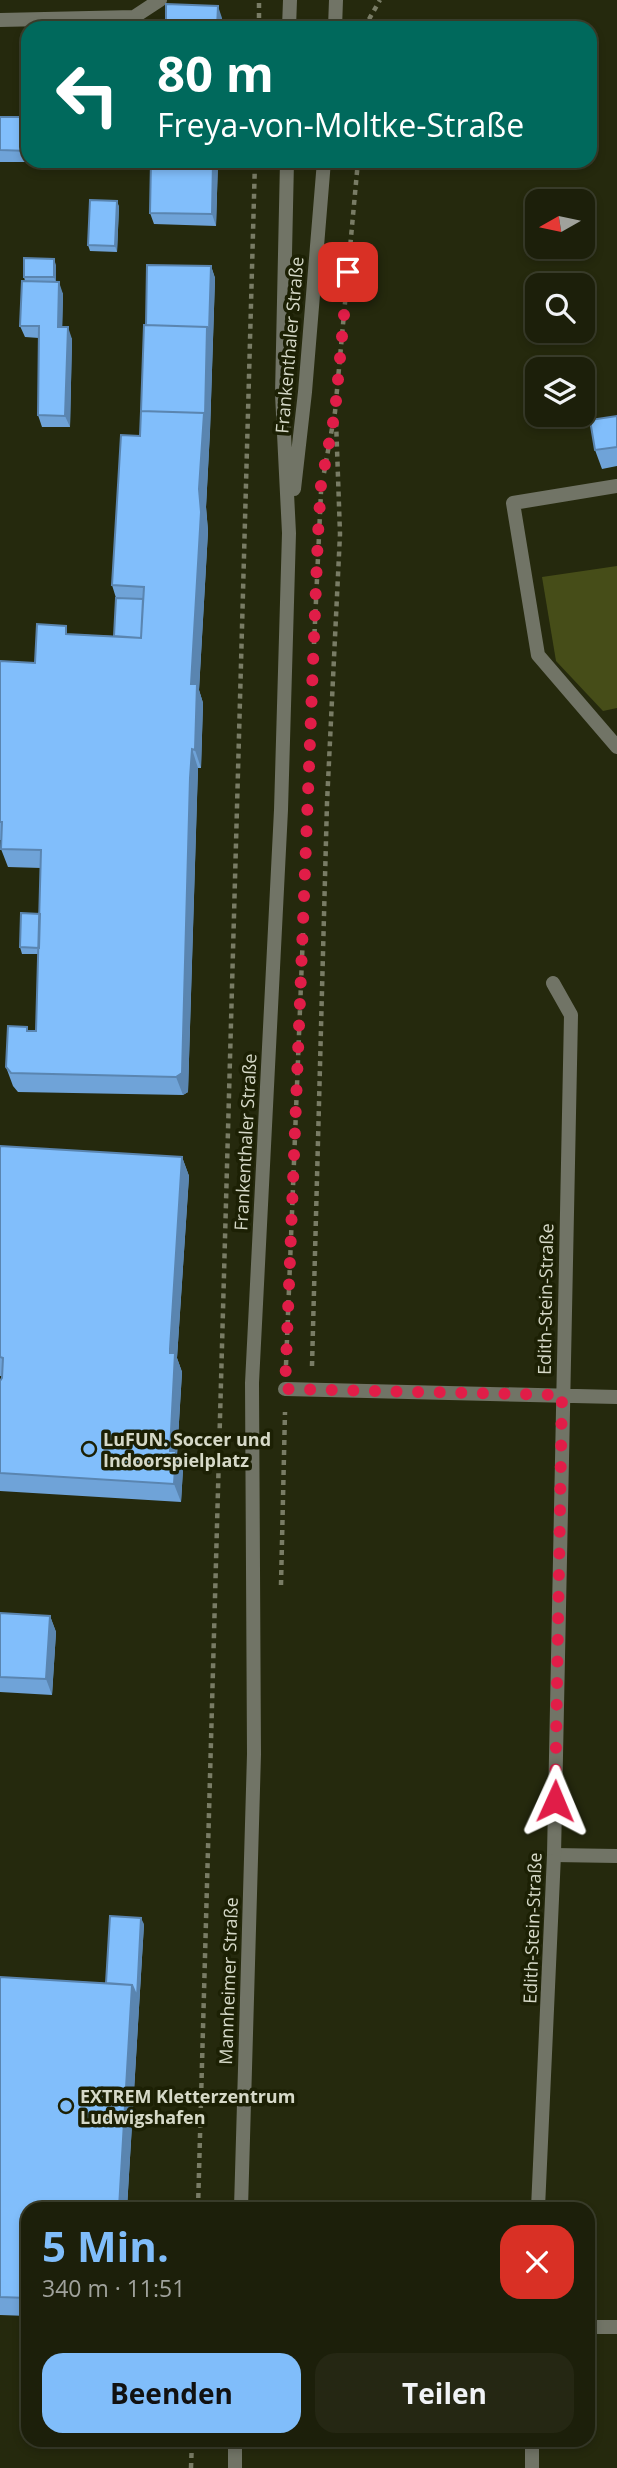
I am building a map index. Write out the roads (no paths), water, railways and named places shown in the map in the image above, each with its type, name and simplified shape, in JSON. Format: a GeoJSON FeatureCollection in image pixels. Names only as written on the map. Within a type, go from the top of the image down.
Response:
{"type":"FeatureCollection","features":[{"type":"Feature","properties":{"kind":"street"},"geometry":{"type":"LineString","coordinates":[[0,20],[134,17],[160,0]]}},
{"type":"Feature","properties":{"kind":"street"},"geometry":{"type":"LineString","coordinates":[[289,21],[290,0]]}},
{"type":"Feature","properties":{"kind":"street"},"geometry":{"type":"LineString","coordinates":[[335,21],[336,0]]}},
{"type":"Feature","properties":{"kind":"street","name":"Frankenthaler Straße"},"geometry":{"type":"LineString","coordinates":[[254,1754],[253,1383],[281,810],[289,533],[282,394],[287,168]]}},
{"type":"Feature","properties":{"kind":"street","name":"Frankenthaler Straße"},"geometry":{"type":"LineString","coordinates":[[289,533],[305,392],[323,168]]}},
{"type":"Feature","properties":{"kind":"street"},"geometry":{"type":"LineString","coordinates":[[617,486],[513,503],[538,654],[617,747]]}},
{"type":"Feature","properties":{"kind":"street","name":"Edith-Stein-Straße"},"geometry":{"type":"LineString","coordinates":[[538,2202],[554,1855],[571,1015],[553,983]]}},
{"type":"Feature","properties":{"kind":"street"},"geometry":{"type":"LineString","coordinates":[[285,1389],[617,1396]]}},
{"type":"Feature","properties":{"kind":"street","name":"Mannheimer Straße"},"geometry":{"type":"LineString","coordinates":[[242,2202],[254,1754]]}},
{"type":"Feature","properties":{"kind":"street"},"geometry":{"type":"LineString","coordinates":[[554,1855],[617,1856]]}},
{"type":"Feature","properties":{"kind":"street"},"geometry":{"type":"LineString","coordinates":[[595,2327],[617,2327]]}},
{"type":"Feature","properties":{"kind":"street"},"geometry":{"type":"LineString","coordinates":[[235,2447],[235,2468]]}},
{"type":"Feature","properties":{"kind":"street"},"geometry":{"type":"LineString","coordinates":[[532,2447],[532,2468]]}},
{"type":"Feature","properties":{"kind":"place","name":"LuFUN. Soccer und Indoorspielplatz"},"geometry":{"type":"Point","coordinates":[89,1449]}},
{"type":"Feature","properties":{"kind":"place","name":"EXTREM Kletterzentrum Ludwigshafen"},"geometry":{"type":"Point","coordinates":[66,2106]}}]}
